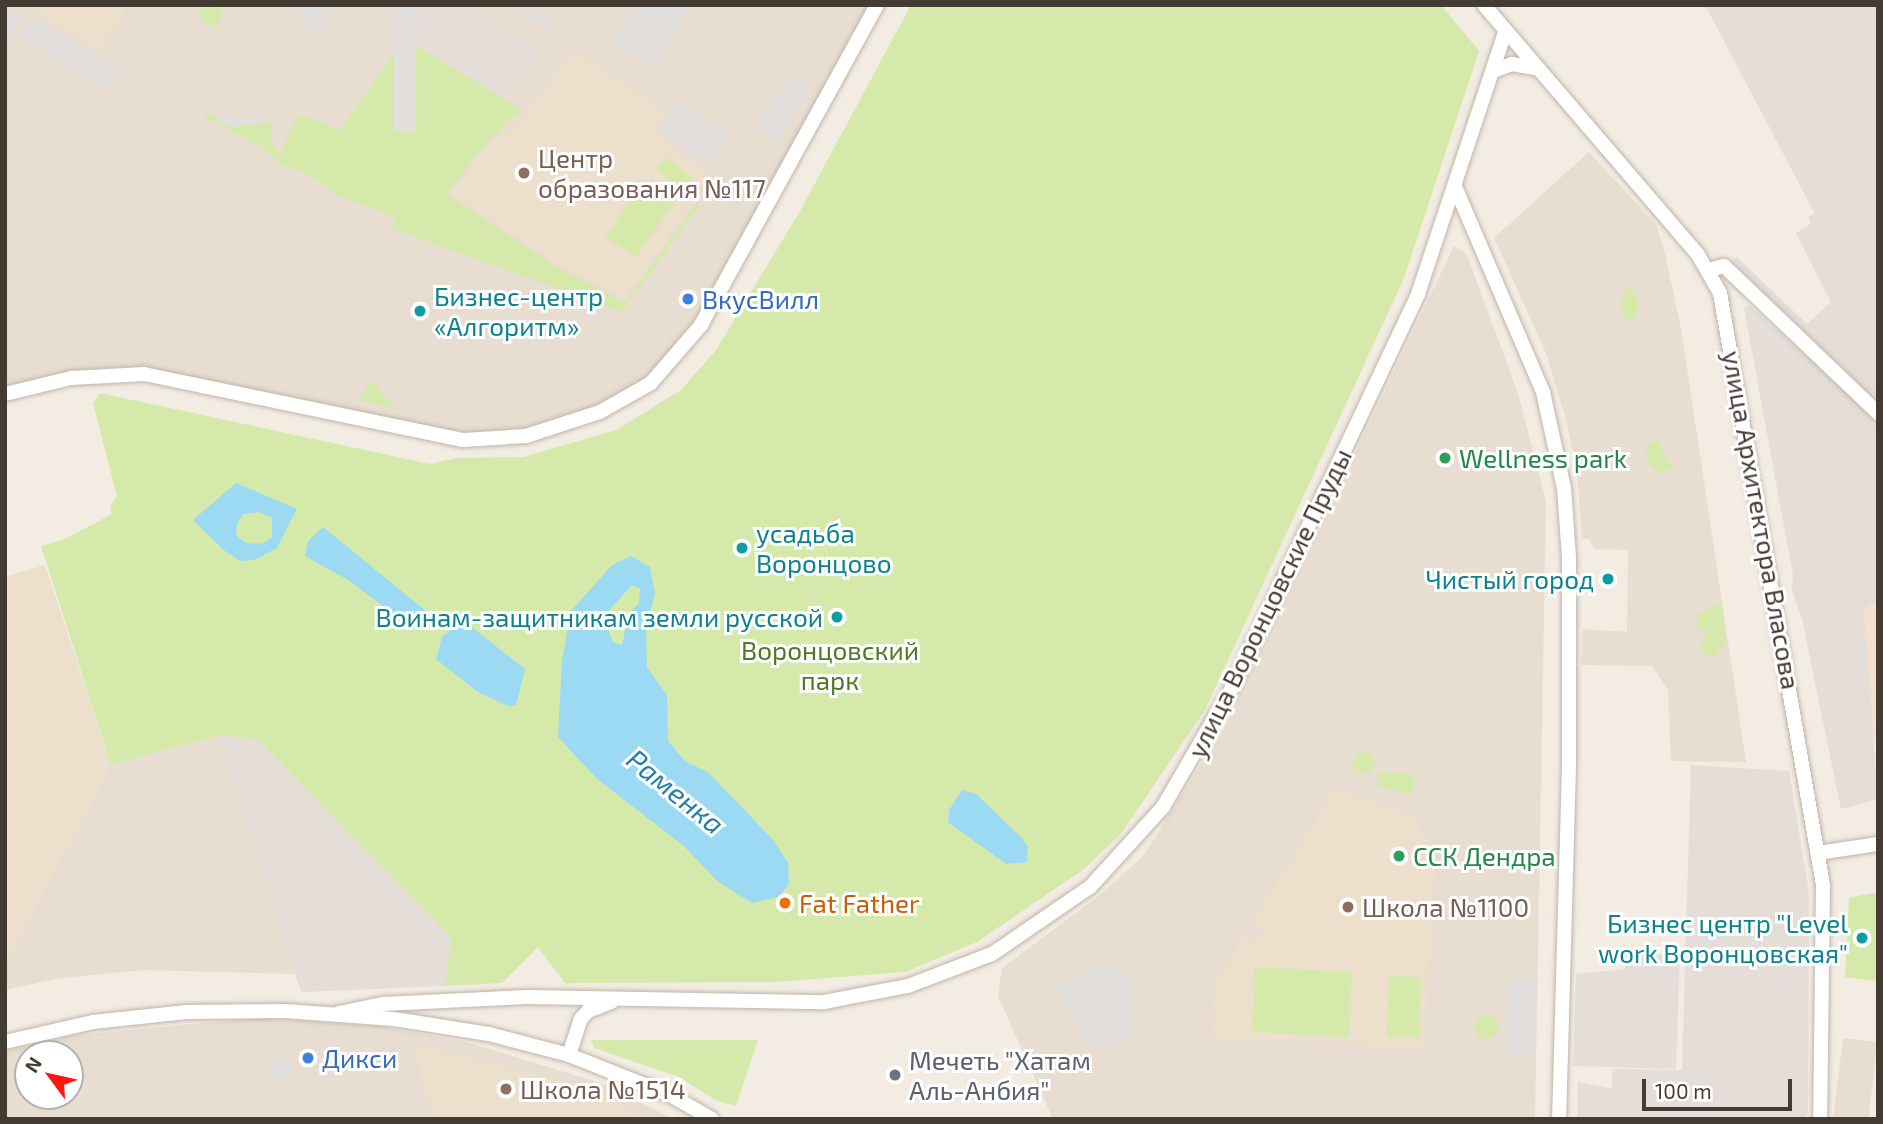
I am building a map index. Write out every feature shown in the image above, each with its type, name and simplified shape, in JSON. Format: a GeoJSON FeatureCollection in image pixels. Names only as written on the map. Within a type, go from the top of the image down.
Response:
{"type":"FeatureCollection","features":[{"type":"Feature","properties":{"kind":"street"},"geometry":{"type":"LineString","coordinates":[[5,394],[71,378],[144,374],[463,440],[526,436],[600,412],[668,367],[701,324],[877,5]]}},
{"type":"Feature","properties":{"kind":"street","name":"улица Архитектора Власова"},"geometry":{"type":"LineString","coordinates":[[1484,5],[1708,270],[1720,293],[1728,326],[1823,885],[1820,1119]]}},
{"type":"Feature","properties":{"kind":"street","name":"улица Воронцовские Пруды"},"geometry":{"type":"LineString","coordinates":[[339,1013],[383,1004],[543,997],[824,1002],[908,986],[992,954],[1090,887],[1163,807],[1232,688],[1418,294],[1456,189],[1505,32]]}},
{"type":"Feature","properties":{"kind":"street"},"geometry":{"type":"LineString","coordinates":[[1493,71],[1512,64],[1535,68]]}},
{"type":"Feature","properties":{"kind":"street"},"geometry":{"type":"LineString","coordinates":[[1456,189],[1543,392],[1564,488],[1569,765],[1559,1119]]}},
{"type":"Feature","properties":{"kind":"street"},"geometry":{"type":"LineString","coordinates":[[1708,270],[1724,266],[1878,413]]}},
{"type":"Feature","properties":{"kind":"street"},"geometry":{"type":"LineString","coordinates":[[1818,853],[1878,844]]}},
{"type":"Feature","properties":{"kind":"street","name":"улица Воронцовские Пруды"},"geometry":{"type":"LineString","coordinates":[[569,1055],[577,1027],[588,1011],[626,999]]}},
{"type":"Feature","properties":{"kind":"street"},"geometry":{"type":"LineString","coordinates":[[5,1042],[149,1014],[339,1013],[431,1024],[569,1055],[670,1094],[712,1119]]}},
{"type":"Feature","properties":{"kind":"shaded area"},"geometry":{"type":"Polygon","coordinates":[[[5,5],[871,5],[703,313],[655,371],[625,392],[562,421],[482,434],[440,431],[138,369],[79,371],[5,389],[5,5]]]}},
{"type":"Feature","properties":{"kind":"shaded area"},"geometry":{"type":"Polygon","coordinates":[[[24,5],[129,5],[100,51],[24,5]]]}},
{"type":"Feature","properties":{"kind":"shaded area"},"geometry":{"type":"Polygon","coordinates":[[[292,5],[336,5],[317,33],[295,19],[292,5]]]}},
{"type":"Feature","properties":{"kind":"shaded area"},"geometry":{"type":"Polygon","coordinates":[[[394,5],[416,5],[416,131],[394,131],[394,5]]]}},
{"type":"Feature","properties":{"kind":"shaded area"},"geometry":{"type":"Polygon","coordinates":[[[420,5],[464,5],[542,55],[534,67],[525,69],[505,99],[401,33],[420,5]]]}},
{"type":"Feature","properties":{"kind":"shaded area"},"geometry":{"type":"Polygon","coordinates":[[[507,5],[524,5],[556,26],[551,33],[507,5]]]}},
{"type":"Feature","properties":{"kind":"shaded area"},"geometry":{"type":"Polygon","coordinates":[[[633,5],[692,5],[651,67],[610,40],[633,5]]]}},
{"type":"Feature","properties":{"kind":"shaded area"},"geometry":{"type":"Polygon","coordinates":[[[1705,5],[1878,5],[1878,402],[1731,261],[1737,257],[1807,324],[1831,302],[1796,233],[1811,223],[1808,217],[1815,214],[1705,5]]]}},
{"type":"Feature","properties":{"kind":"shaded area"},"geometry":{"type":"Polygon","coordinates":[[[5,8],[22,19],[7,42],[5,41],[5,8]]]}},
{"type":"Feature","properties":{"kind":"shaded area"},"geometry":{"type":"Polygon","coordinates":[[[31,16],[118,68],[105,89],[19,37],[31,16]]]}},
{"type":"Feature","properties":{"kind":"shaded area"},"geometry":{"type":"Polygon","coordinates":[[[575,50],[667,113],[654,131],[710,177],[625,299],[553,262],[449,194],[490,141],[513,129],[575,50]]]}},
{"type":"Feature","properties":{"kind":"shaded area"},"geometry":{"type":"Polygon","coordinates":[[[792,77],[811,86],[776,144],[755,127],[792,77]]]}},
{"type":"Feature","properties":{"kind":"shaded area"},"geometry":{"type":"Polygon","coordinates":[[[679,102],[729,136],[709,165],[659,131],[679,102]]]}},
{"type":"Feature","properties":{"kind":"shaded area"},"geometry":{"type":"Polygon","coordinates":[[[266,114],[267,121],[232,127],[217,122],[219,115],[233,120],[266,114]]]}},
{"type":"Feature","properties":{"kind":"shaded area"},"geometry":{"type":"Polygon","coordinates":[[[1589,152],[1656,225],[1664,250],[1681,328],[1746,762],[1671,761],[1668,690],[1652,666],[1581,665],[1583,629],[1627,632],[1628,550],[1594,549],[1589,539],[1582,539],[1577,472],[1566,420],[1546,353],[1494,238],[1589,152]]]}},
{"type":"Feature","properties":{"kind":"shaded area"},"geometry":{"type":"Polygon","coordinates":[[[1454,246],[1466,253],[1518,393],[1546,502],[1535,1119],[1053,1119],[998,996],[1002,968],[1099,896],[1144,855],[1224,728],[1454,246]]]}},
{"type":"Feature","properties":{"kind":"shaded area"},"geometry":{"type":"Polygon","coordinates":[[[1749,305],[1878,421],[1878,601],[1864,609],[1878,799],[1841,809],[1802,619],[1792,590],[1793,575],[1744,308],[1749,305]]]}},
{"type":"Feature","properties":{"kind":"shaded area"},"geometry":{"type":"Polygon","coordinates":[[[45,565],[111,765],[5,962],[5,577],[45,565]]]}},
{"type":"Feature","properties":{"kind":"shaded area"},"geometry":{"type":"Polygon","coordinates":[[[1878,601],[1878,754],[1868,710],[1864,609],[1878,601]]]}},
{"type":"Feature","properties":{"kind":"shaded area"},"geometry":{"type":"Polygon","coordinates":[[[220,735],[295,974],[144,970],[61,978],[5,990],[5,962],[111,765],[220,735]]]}},
{"type":"Feature","properties":{"kind":"shaded area"},"geometry":{"type":"Polygon","coordinates":[[[220,735],[258,740],[451,938],[445,986],[301,992],[220,735]]]}},
{"type":"Feature","properties":{"kind":"shaded area"},"geometry":{"type":"Polygon","coordinates":[[[1691,765],[1789,771],[1809,893],[1808,1112],[1804,1119],[1577,1119],[1578,1082],[1612,1089],[1612,1069],[1682,1070],[1691,765]]]}},
{"type":"Feature","properties":{"kind":"shaded area","name":"Школа №1100"},"geometry":{"type":"Polygon","coordinates":[[[1335,788],[1414,817],[1436,856],[1424,1048],[1210,1038],[1215,983],[1245,934],[1257,942],[1265,929],[1253,921],[1335,788]]]}},
{"type":"Feature","properties":{"kind":"shaded area"},"geometry":{"type":"Polygon","coordinates":[[[1625,953],[1680,955],[1676,1069],[1573,1066],[1576,974],[1625,969],[1625,953]]]}},
{"type":"Feature","properties":{"kind":"shaded area"},"geometry":{"type":"Polygon","coordinates":[[[1091,966],[1116,967],[1133,983],[1131,1040],[1087,1047],[1056,987],[1091,966]]]}},
{"type":"Feature","properties":{"kind":"shaded area"},"geometry":{"type":"Polygon","coordinates":[[[1509,979],[1538,980],[1535,1055],[1506,1054],[1509,979]]]}},
{"type":"Feature","properties":{"kind":"shaded area"},"geometry":{"type":"Polygon","coordinates":[[[255,1018],[378,1026],[470,1043],[604,1084],[673,1119],[5,1119],[5,1051],[14,1049],[14,1110],[84,1110],[84,1040],[55,1040],[78,1035],[255,1018]]]}},
{"type":"Feature","properties":{"kind":"shaded area"},"geometry":{"type":"Polygon","coordinates":[[[1843,1038],[1878,1042],[1868,1119],[1833,1118],[1843,1038]]]}},
{"type":"Feature","properties":{"kind":"shaded area","name":"Школа №1514"},"geometry":{"type":"Polygon","coordinates":[[[422,1047],[560,1080],[613,1098],[638,1119],[433,1119],[414,1051],[422,1047]]]}},
{"type":"Feature","properties":{"kind":"shaded area"},"geometry":{"type":"Polygon","coordinates":[[[281,1058],[289,1062],[293,1070],[289,1078],[281,1082],[273,1078],[269,1070],[273,1062],[281,1058]]]}},
{"type":"Feature","properties":{"kind":"green space"},"geometry":{"type":"Polygon","coordinates":[[[211,4],[219,7],[222,15],[219,23],[211,26],[203,23],[200,15],[203,7],[211,4]]]}},
{"type":"Feature","properties":{"kind":"green space","name":"Воронцовский парк"},"geometry":{"type":"Polygon","coordinates":[[[911,5],[1441,5],[1479,51],[1404,278],[1205,710],[1120,835],[1084,869],[977,942],[905,972],[775,982],[565,983],[538,947],[502,983],[445,986],[451,938],[258,740],[220,735],[111,765],[41,546],[65,539],[112,514],[110,506],[117,496],[93,403],[100,393],[430,464],[457,458],[524,457],[616,430],[681,390],[716,350],[800,211],[911,5]]]}},
{"type":"Feature","properties":{"kind":"green space"},"geometry":{"type":"Polygon","coordinates":[[[404,38],[522,110],[488,140],[447,194],[556,267],[625,302],[697,202],[700,205],[622,312],[391,228],[396,217],[333,194],[312,176],[276,162],[297,116],[309,116],[340,131],[404,38]]]}},
{"type":"Feature","properties":{"kind":"green space"},"geometry":{"type":"Polygon","coordinates":[[[205,111],[231,128],[272,122],[270,143],[279,151],[275,160],[262,147],[206,118],[205,111]]]}},
{"type":"Feature","properties":{"kind":"green space"},"geometry":{"type":"Polygon","coordinates":[[[665,157],[694,178],[685,191],[656,170],[665,157]]]}},
{"type":"Feature","properties":{"kind":"green space"},"geometry":{"type":"Polygon","coordinates":[[[645,180],[675,201],[636,258],[605,237],[645,180]]]}},
{"type":"Feature","properties":{"kind":"green space"},"geometry":{"type":"Polygon","coordinates":[[[1623,289],[1638,291],[1637,315],[1629,321],[1621,314],[1623,289]]]}},
{"type":"Feature","properties":{"kind":"green space"},"geometry":{"type":"Polygon","coordinates":[[[372,380],[395,408],[359,400],[372,380]]]}},
{"type":"Feature","properties":{"kind":"green space"},"geometry":{"type":"Polygon","coordinates":[[[1658,439],[1666,460],[1674,465],[1659,474],[1648,464],[1646,447],[1658,439]]]}},
{"type":"Feature","properties":{"kind":"green space"},"geometry":{"type":"Polygon","coordinates":[[[1720,602],[1727,641],[1713,658],[1701,649],[1706,630],[1703,627],[1697,632],[1697,615],[1720,602]]]}},
{"type":"Feature","properties":{"kind":"green space"},"geometry":{"type":"Polygon","coordinates":[[[1360,752],[1368,752],[1375,759],[1375,767],[1368,774],[1360,774],[1353,767],[1353,759],[1360,752]]]}},
{"type":"Feature","properties":{"kind":"green space"},"geometry":{"type":"Polygon","coordinates":[[[1379,771],[1413,775],[1412,795],[1376,786],[1379,771]]]}},
{"type":"Feature","properties":{"kind":"green space","name":"Бизнес центр \"Level work Воронцовская\""},"geometry":{"type":"Polygon","coordinates":[[[1878,892],[1877,981],[1845,977],[1849,898],[1878,892]]]}},
{"type":"Feature","properties":{"kind":"green space"},"geometry":{"type":"Polygon","coordinates":[[[1255,967],[1352,972],[1348,1037],[1252,1032],[1255,967]]]}},
{"type":"Feature","properties":{"kind":"green space"},"geometry":{"type":"Polygon","coordinates":[[[1389,976],[1421,977],[1419,1037],[1387,1036],[1389,976]]]}},
{"type":"Feature","properties":{"kind":"green space"},"geometry":{"type":"Polygon","coordinates":[[[1486,1015],[1494,1019],[1498,1027],[1494,1035],[1486,1039],[1478,1035],[1474,1027],[1478,1019],[1486,1015]]]}},
{"type":"Feature","properties":{"kind":"green space"},"geometry":{"type":"Polygon","coordinates":[[[591,1040],[758,1040],[736,1106],[717,1101],[679,1077],[594,1048],[591,1040]]]}},
{"type":"Feature","properties":{"kind":"water"},"geometry":{"type":"Polygon","coordinates":[[[236,483],[297,509],[277,548],[254,560],[240,561],[225,551],[193,520],[236,483]],[[259,512],[244,514],[237,523],[236,535],[246,543],[261,544],[272,538],[272,518],[259,512]]]}},
{"type":"Feature","properties":{"kind":"water"},"geometry":{"type":"Polygon","coordinates":[[[323,527],[426,611],[421,623],[406,624],[350,581],[305,556],[308,541],[323,527]]]}},
{"type":"Feature","properties":{"kind":"water","name":"Раменка"},"geometry":{"type":"Polygon","coordinates":[[[631,556],[650,567],[655,593],[646,631],[647,667],[667,695],[668,741],[685,761],[709,773],[773,840],[788,863],[789,883],[779,897],[752,903],[717,881],[684,846],[597,779],[558,737],[562,661],[571,611],[612,565],[631,556]],[[632,585],[610,609],[607,627],[613,642],[622,645],[629,613],[639,604],[640,589],[632,585]]]}},
{"type":"Feature","properties":{"kind":"water"},"geometry":{"type":"Polygon","coordinates":[[[460,623],[468,624],[525,669],[516,705],[508,706],[478,692],[436,659],[442,637],[460,623]]]}},
{"type":"Feature","properties":{"kind":"water"},"geometry":{"type":"Polygon","coordinates":[[[962,790],[976,794],[1022,838],[1028,848],[1027,862],[1006,864],[948,822],[949,810],[962,790]]]}},
{"type":"Feature","properties":{"kind":"place","name":"Центр образования №117"},"geometry":{"type":"Point","coordinates":[524,173]}},
{"type":"Feature","properties":{"kind":"place","name":"ВкусВилл"},"geometry":{"type":"Point","coordinates":[688,299]}},
{"type":"Feature","properties":{"kind":"place","name":"Бизнес-центр «Алгоритм»"},"geometry":{"type":"Point","coordinates":[420,311]}},
{"type":"Feature","properties":{"kind":"place","name":"Wellness park"},"geometry":{"type":"Point","coordinates":[1445,458]}},
{"type":"Feature","properties":{"kind":"place","name":"усадьба Воронцово"},"geometry":{"type":"Point","coordinates":[742,548]}},
{"type":"Feature","properties":{"kind":"place","name":"Чистый город"},"geometry":{"type":"Point","coordinates":[1608,579]}},
{"type":"Feature","properties":{"kind":"place","name":"Воинам-защитникам земли русской"},"geometry":{"type":"Point","coordinates":[837,617]}},
{"type":"Feature","properties":{"kind":"place","name":"ССК Дендра"},"geometry":{"type":"Point","coordinates":[1399,856]}},
{"type":"Feature","properties":{"kind":"place","name":"Fat Father"},"geometry":{"type":"Point","coordinates":[785,903]}},
{"type":"Feature","properties":{"kind":"place","name":"Школа №1100"},"geometry":{"type":"Point","coordinates":[1348,907]}},
{"type":"Feature","properties":{"kind":"place","name":"Бизнес центр \"Level work Воронцовская\""},"geometry":{"type":"Point","coordinates":[1862,938]}},
{"type":"Feature","properties":{"kind":"place","name":"Дикси"},"geometry":{"type":"Point","coordinates":[308,1058]}},
{"type":"Feature","properties":{"kind":"place","name":"Мечеть \"Хатам Аль-Анбия\""},"geometry":{"type":"Point","coordinates":[895,1075]}},
{"type":"Feature","properties":{"kind":"place","name":"Школа №1514"},"geometry":{"type":"Point","coordinates":[506,1089]}}]}
